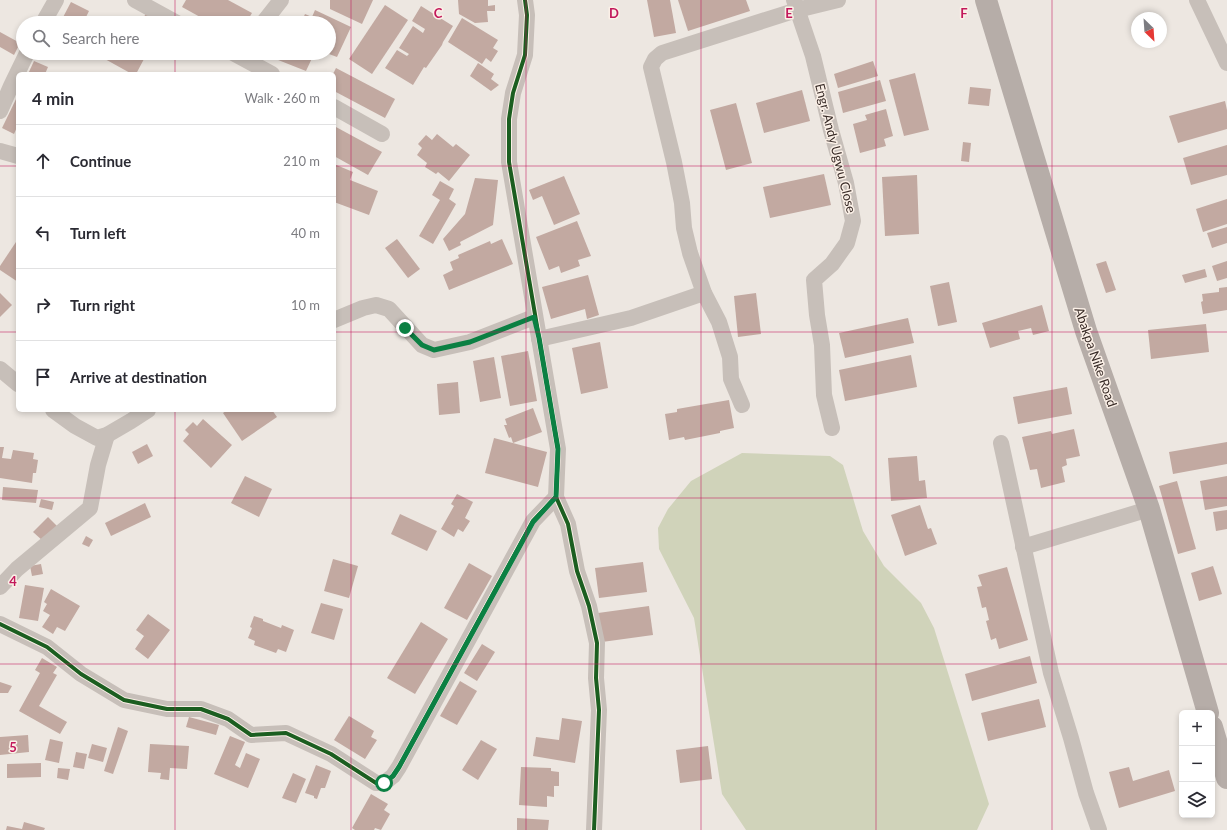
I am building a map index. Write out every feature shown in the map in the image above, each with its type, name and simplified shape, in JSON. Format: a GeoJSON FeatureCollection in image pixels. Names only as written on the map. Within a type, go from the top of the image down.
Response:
{"type":"FeatureCollection","features":[{"type":"Feature","properties":{"kind":"main road","name":"Abakpa Nike Road"},"geometry":{"type":"LineString","coordinates":[[986,0],[1086,331],[1149,509],[1207,710]]}},
{"type":"Feature","properties":{"kind":"main road"},"geometry":{"type":"LineString","coordinates":[[1215,737],[1227,778]]}},
{"type":"Feature","properties":{"kind":"street"},"geometry":{"type":"LineString","coordinates":[[47,16],[56,0]]}},
{"type":"Feature","properties":{"kind":"street"},"geometry":{"type":"LineString","coordinates":[[135,0],[164,16]]}},
{"type":"Feature","properties":{"kind":"street"},"geometry":{"type":"LineString","coordinates":[[269,16],[281,0]]}},
{"type":"Feature","properties":{"kind":"street"},"geometry":{"type":"LineString","coordinates":[[525,0],[527,15],[525,55],[513,93],[509,119],[509,162],[534,317],[558,449],[556,497],[568,524],[577,571],[589,606],[597,643],[596,678],[599,710],[594,830]]}},
{"type":"Feature","properties":{"kind":"street"},"geometry":{"type":"LineString","coordinates":[[742,405],[731,379],[730,357],[719,322],[704,293],[690,253],[684,228],[682,203],[674,162],[651,67],[655,59],[662,52],[796,5],[838,0]]}},
{"type":"Feature","properties":{"kind":"street"},"geometry":{"type":"LineString","coordinates":[[1197,0],[1227,63]]}},
{"type":"Feature","properties":{"kind":"street","name":"Engr. Andy Ugwu Close"},"geometry":{"type":"LineString","coordinates":[[796,5],[813,56],[846,183],[853,221],[847,243],[832,264],[814,280],[822,345],[824,395],[832,428]]}},
{"type":"Feature","properties":{"kind":"street"},"geometry":{"type":"LineString","coordinates":[[18,72],[24,60]]}},
{"type":"Feature","properties":{"kind":"street"},"geometry":{"type":"LineString","coordinates":[[248,60],[268,72]]}},
{"type":"Feature","properties":{"kind":"street"},"geometry":{"type":"LineString","coordinates":[[0,111],[16,75]]}},
{"type":"Feature","properties":{"kind":"street"},"geometry":{"type":"LineString","coordinates":[[336,108],[382,134]]}},
{"type":"Feature","properties":{"kind":"street"},"geometry":{"type":"LineString","coordinates":[[0,151],[16,155]]}},
{"type":"Feature","properties":{"kind":"street"},"geometry":{"type":"LineString","coordinates":[[539,338],[631,318],[704,293]]}},
{"type":"Feature","properties":{"kind":"street"},"geometry":{"type":"LineString","coordinates":[[336,319],[363,308],[376,305],[389,309],[422,345],[434,350],[470,342],[534,317]]}},
{"type":"Feature","properties":{"kind":"street"},"geometry":{"type":"LineString","coordinates":[[0,369],[16,382]]}},
{"type":"Feature","properties":{"kind":"street"},"geometry":{"type":"LineString","coordinates":[[56,412],[75,426],[97,438],[107,435],[145,412]]}},
{"type":"Feature","properties":{"kind":"street"},"geometry":{"type":"LineString","coordinates":[[0,587],[17,568],[90,508],[98,465],[107,435]]}},
{"type":"Feature","properties":{"kind":"street"},"geometry":{"type":"LineString","coordinates":[[1001,442],[1050,673],[1071,738],[1086,793],[1099,830]]}},
{"type":"Feature","properties":{"kind":"street"},"geometry":{"type":"LineString","coordinates":[[0,624],[47,647],[81,674],[124,700],[167,709],[201,709],[228,719],[251,735],[286,733],[330,754],[376,783],[384,783],[393,776],[399,767],[533,522],[556,497]]}},
{"type":"Feature","properties":{"kind":"street"},"geometry":{"type":"LineString","coordinates":[[1023,547],[1149,509]]}},
{"type":"Feature","properties":{"kind":"green space"},"geometry":{"type":"Polygon","coordinates":[[[742,453],[830,456],[843,465],[863,531],[884,566],[921,603],[934,628],[989,804],[977,830],[746,830],[722,794],[694,618],[659,549],[658,528],[668,509],[691,481],[742,453]]]}},
{"type":"Feature","properties":{"kind":"building"},"geometry":{"type":"Polygon","coordinates":[[[186,0],[228,0],[252,13],[250,16],[198,16],[182,7],[186,0]]]}},
{"type":"Feature","properties":{"kind":"building"},"geometry":{"type":"Polygon","coordinates":[[[330,0],[373,0],[362,24],[330,9],[330,0]]]}},
{"type":"Feature","properties":{"kind":"building"},"geometry":{"type":"Polygon","coordinates":[[[458,0],[488,0],[488,6],[495,5],[495,11],[487,11],[488,22],[475,23],[459,14],[458,0]]]}},
{"type":"Feature","properties":{"kind":"building"},"geometry":{"type":"Polygon","coordinates":[[[647,0],[670,0],[676,33],[654,37],[647,0]]]}},
{"type":"Feature","properties":{"kind":"building"},"geometry":{"type":"Polygon","coordinates":[[[678,0],[746,0],[750,11],[688,31],[678,0]]]}},
{"type":"Feature","properties":{"kind":"building"},"geometry":{"type":"Polygon","coordinates":[[[71,2],[89,11],[86,16],[64,16],[71,2]]]}},
{"type":"Feature","properties":{"kind":"building"},"geometry":{"type":"Polygon","coordinates":[[[385,5],[408,20],[372,74],[349,59],[385,5]]]}},
{"type":"Feature","properties":{"kind":"building"},"geometry":{"type":"Polygon","coordinates":[[[421,6],[453,26],[442,45],[426,68],[424,67],[413,85],[385,68],[397,50],[407,56],[409,54],[399,48],[413,26],[423,33],[425,29],[412,21],[421,6]]]}},
{"type":"Feature","properties":{"kind":"building"},"geometry":{"type":"Polygon","coordinates":[[[315,10],[328,16],[312,16],[315,10]]]}},
{"type":"Feature","properties":{"kind":"building"},"geometry":{"type":"Polygon","coordinates":[[[146,13],[152,16],[144,16],[146,13]]]}},
{"type":"Feature","properties":{"kind":"building"},"geometry":{"type":"Polygon","coordinates":[[[462,18],[498,40],[493,48],[498,51],[491,62],[486,58],[482,64],[448,42],[462,18]]]}},
{"type":"Feature","properties":{"kind":"building"},"geometry":{"type":"Polygon","coordinates":[[[336,20],[351,27],[336,57],[336,20]]]}},
{"type":"Feature","properties":{"kind":"building"},"geometry":{"type":"Polygon","coordinates":[[[0,32],[16,41],[16,51],[14,55],[0,47],[0,32]]]}},
{"type":"Feature","properties":{"kind":"building"},"geometry":{"type":"Polygon","coordinates":[[[107,60],[143,60],[137,72],[128,72],[107,60]]]}},
{"type":"Feature","properties":{"kind":"building"},"geometry":{"type":"Polygon","coordinates":[[[278,60],[311,60],[306,71],[278,60]]]}},
{"type":"Feature","properties":{"kind":"building"},"geometry":{"type":"Polygon","coordinates":[[[34,61],[48,67],[46,72],[29,72],[34,61]]]}},
{"type":"Feature","properties":{"kind":"building"},"geometry":{"type":"Polygon","coordinates":[[[873,61],[878,76],[838,88],[834,74],[873,61]]]}},
{"type":"Feature","properties":{"kind":"building"},"geometry":{"type":"Polygon","coordinates":[[[478,63],[494,74],[491,79],[499,85],[491,91],[470,76],[478,63]]]}},
{"type":"Feature","properties":{"kind":"building"},"geometry":{"type":"Polygon","coordinates":[[[336,68],[395,99],[385,118],[336,92],[336,72],[334,72],[336,68]]]}},
{"type":"Feature","properties":{"kind":"building"},"geometry":{"type":"Polygon","coordinates":[[[915,73],[929,130],[904,136],[889,80],[915,73]]]}},
{"type":"Feature","properties":{"kind":"building"},"geometry":{"type":"Polygon","coordinates":[[[880,80],[886,101],[843,113],[838,92],[880,80]]]}},
{"type":"Feature","properties":{"kind":"building"},"geometry":{"type":"Polygon","coordinates":[[[970,87],[991,89],[989,106],[968,104],[970,87]]]}},
{"type":"Feature","properties":{"kind":"building"},"geometry":{"type":"Polygon","coordinates":[[[802,90],[810,121],[764,133],[756,103],[802,90]]]}},
{"type":"Feature","properties":{"kind":"building"},"geometry":{"type":"Polygon","coordinates":[[[16,99],[16,130],[14,134],[2,128],[16,99]]]}},
{"type":"Feature","properties":{"kind":"building"},"geometry":{"type":"Polygon","coordinates":[[[1225,101],[1227,110],[1227,129],[1178,143],[1169,116],[1225,101]]]}},
{"type":"Feature","properties":{"kind":"building"},"geometry":{"type":"Polygon","coordinates":[[[736,103],[752,163],[726,170],[710,110],[736,103]]]}},
{"type":"Feature","properties":{"kind":"building"},"geometry":{"type":"Polygon","coordinates":[[[886,109],[893,136],[884,139],[886,146],[860,153],[853,124],[867,120],[865,115],[886,109]]]}},
{"type":"Feature","properties":{"kind":"building"},"geometry":{"type":"Polygon","coordinates":[[[336,127],[382,152],[368,175],[336,157],[336,127]]]}},
{"type":"Feature","properties":{"kind":"building"},"geometry":{"type":"Polygon","coordinates":[[[437,134],[453,147],[456,144],[470,155],[449,181],[438,172],[436,174],[425,167],[427,163],[417,155],[422,148],[418,144],[426,135],[432,140],[437,134]]]}},
{"type":"Feature","properties":{"kind":"building"},"geometry":{"type":"Polygon","coordinates":[[[963,142],[971,143],[969,162],[961,161],[963,142]]]}},
{"type":"Feature","properties":{"kind":"building"},"geometry":{"type":"Polygon","coordinates":[[[1227,145],[1227,175],[1191,185],[1183,158],[1227,145]]]}},
{"type":"Feature","properties":{"kind":"building"},"geometry":{"type":"Polygon","coordinates":[[[336,165],[353,172],[350,180],[378,191],[369,215],[336,203],[336,165]]]}},
{"type":"Feature","properties":{"kind":"building"},"geometry":{"type":"Polygon","coordinates":[[[824,174],[831,205],[770,218],[763,187],[824,174]]]}},
{"type":"Feature","properties":{"kind":"building"},"geometry":{"type":"Polygon","coordinates":[[[917,175],[919,234],[885,236],[882,177],[917,175]]]}},
{"type":"Feature","properties":{"kind":"building"},"geometry":{"type":"Polygon","coordinates":[[[564,176],[580,214],[554,225],[542,196],[533,200],[529,190],[564,176]]]}},
{"type":"Feature","properties":{"kind":"building"},"geometry":{"type":"Polygon","coordinates":[[[475,178],[498,180],[493,225],[460,242],[461,245],[449,251],[443,239],[465,214],[475,178]]]}},
{"type":"Feature","properties":{"kind":"building"},"geometry":{"type":"Polygon","coordinates":[[[440,181],[454,189],[449,199],[456,204],[433,244],[419,236],[440,200],[432,195],[440,181]]]}},
{"type":"Feature","properties":{"kind":"building"},"geometry":{"type":"Polygon","coordinates":[[[1227,199],[1227,224],[1203,232],[1196,209],[1227,199]]]}},
{"type":"Feature","properties":{"kind":"building"},"geometry":{"type":"Polygon","coordinates":[[[577,221],[591,256],[578,260],[580,266],[561,273],[559,266],[549,270],[536,237],[577,221]]]}},
{"type":"Feature","properties":{"kind":"building"},"geometry":{"type":"Polygon","coordinates":[[[1227,227],[1227,243],[1212,248],[1207,233],[1227,227]]]}},
{"type":"Feature","properties":{"kind":"building"},"geometry":{"type":"Polygon","coordinates":[[[397,239],[420,269],[408,278],[385,248],[397,239]]]}},
{"type":"Feature","properties":{"kind":"building"},"geometry":{"type":"Polygon","coordinates":[[[502,239],[513,264],[449,290],[443,275],[453,270],[450,262],[459,258],[458,255],[490,241],[491,244],[502,239]]]}},
{"type":"Feature","properties":{"kind":"building"},"geometry":{"type":"Polygon","coordinates":[[[16,242],[16,281],[0,270],[0,266],[16,242]]]}},
{"type":"Feature","properties":{"kind":"building"},"geometry":{"type":"Polygon","coordinates":[[[1106,261],[1116,290],[1106,293],[1096,264],[1106,261]]]}},
{"type":"Feature","properties":{"kind":"building"},"geometry":{"type":"Polygon","coordinates":[[[1227,261],[1227,278],[1217,281],[1212,266],[1227,261]]]}},
{"type":"Feature","properties":{"kind":"building"},"geometry":{"type":"Polygon","coordinates":[[[1205,269],[1207,277],[1185,283],[1182,275],[1205,269]]]}},
{"type":"Feature","properties":{"kind":"building"},"geometry":{"type":"Polygon","coordinates":[[[588,275],[599,315],[587,319],[585,309],[551,319],[542,287],[588,275]]]}},
{"type":"Feature","properties":{"kind":"building"},"geometry":{"type":"Polygon","coordinates":[[[949,282],[957,322],[938,326],[930,286],[949,282]]]}},
{"type":"Feature","properties":{"kind":"building"},"geometry":{"type":"Polygon","coordinates":[[[1227,287],[1227,310],[1203,314],[1201,302],[1203,301],[1202,294],[1219,292],[1219,288],[1227,287]]]}},
{"type":"Feature","properties":{"kind":"building"},"geometry":{"type":"Polygon","coordinates":[[[0,293],[12,305],[0,317],[0,293]]]}},
{"type":"Feature","properties":{"kind":"building"},"geometry":{"type":"Polygon","coordinates":[[[756,293],[761,334],[738,337],[734,296],[756,293]]]}},
{"type":"Feature","properties":{"kind":"building"},"geometry":{"type":"Polygon","coordinates":[[[1042,305],[1049,331],[1033,335],[1031,328],[1018,331],[1020,339],[990,348],[982,323],[1042,305]]]}},
{"type":"Feature","properties":{"kind":"building"},"geometry":{"type":"Polygon","coordinates":[[[908,318],[914,343],[845,358],[839,333],[908,318]]]}},
{"type":"Feature","properties":{"kind":"building"},"geometry":{"type":"Polygon","coordinates":[[[1206,324],[1209,352],[1151,359],[1148,330],[1206,324]]]}},
{"type":"Feature","properties":{"kind":"building"},"geometry":{"type":"Polygon","coordinates":[[[600,342],[608,388],[581,394],[572,348],[600,342]]]}},
{"type":"Feature","properties":{"kind":"building"},"geometry":{"type":"Polygon","coordinates":[[[528,351],[537,401],[510,406],[501,356],[528,351]]]}},
{"type":"Feature","properties":{"kind":"building"},"geometry":{"type":"Polygon","coordinates":[[[911,355],[917,387],[845,401],[839,370],[911,355]]]}},
{"type":"Feature","properties":{"kind":"building"},"geometry":{"type":"Polygon","coordinates":[[[494,357],[501,398],[480,402],[473,361],[494,357]]]}},
{"type":"Feature","properties":{"kind":"building"},"geometry":{"type":"Polygon","coordinates":[[[458,382],[460,413],[439,415],[437,384],[458,382]]]}},
{"type":"Feature","properties":{"kind":"building"},"geometry":{"type":"Polygon","coordinates":[[[1067,387],[1072,414],[1018,424],[1013,397],[1067,387]]]}},
{"type":"Feature","properties":{"kind":"building"},"geometry":{"type":"Polygon","coordinates":[[[729,400],[734,428],[720,431],[720,433],[685,440],[684,437],[669,440],[665,414],[677,412],[677,409],[729,400]]]}},
{"type":"Feature","properties":{"kind":"building"},"geometry":{"type":"Polygon","coordinates":[[[533,408],[542,432],[513,443],[511,437],[509,438],[504,425],[507,425],[505,419],[533,408]]]}},
{"type":"Feature","properties":{"kind":"building"},"geometry":{"type":"Polygon","coordinates":[[[273,412],[277,417],[242,441],[223,413],[273,412]]]}},
{"type":"Feature","properties":{"kind":"building"},"geometry":{"type":"Polygon","coordinates":[[[203,419],[232,445],[211,468],[183,441],[189,434],[185,430],[193,422],[197,426],[203,419]]]}},
{"type":"Feature","properties":{"kind":"building"},"geometry":{"type":"Polygon","coordinates":[[[1074,429],[1080,456],[1066,459],[1067,465],[1062,467],[1065,482],[1041,488],[1037,469],[1030,470],[1022,437],[1051,431],[1052,434],[1074,429]]]}},
{"type":"Feature","properties":{"kind":"building"},"geometry":{"type":"Polygon","coordinates":[[[494,438],[547,452],[538,487],[485,473],[494,438]]]}},
{"type":"Feature","properties":{"kind":"building"},"geometry":{"type":"Polygon","coordinates":[[[1227,442],[1227,464],[1173,474],[1169,452],[1227,442]]]}},
{"type":"Feature","properties":{"kind":"building"},"geometry":{"type":"Polygon","coordinates":[[[147,444],[153,456],[138,464],[132,452],[147,444]]]}},
{"type":"Feature","properties":{"kind":"building"},"geometry":{"type":"Polygon","coordinates":[[[0,447],[4,447],[2,458],[11,459],[13,450],[34,453],[33,459],[38,460],[36,473],[33,473],[32,483],[0,478],[0,447]]]}},
{"type":"Feature","properties":{"kind":"building"},"geometry":{"type":"Polygon","coordinates":[[[917,456],[919,481],[925,480],[927,498],[891,501],[888,458],[917,456]]]}},
{"type":"Feature","properties":{"kind":"building"},"geometry":{"type":"Polygon","coordinates":[[[245,476],[272,489],[259,517],[231,503],[245,476]]]}},
{"type":"Feature","properties":{"kind":"building"},"geometry":{"type":"Polygon","coordinates":[[[1227,476],[1227,506],[1205,510],[1200,481],[1227,476]]]}},
{"type":"Feature","properties":{"kind":"building"},"geometry":{"type":"Polygon","coordinates":[[[1177,481],[1196,549],[1178,554],[1159,486],[1177,481]]]}},
{"type":"Feature","properties":{"kind":"building"},"geometry":{"type":"Polygon","coordinates":[[[3,487],[38,490],[36,503],[2,500],[3,487]]]}},
{"type":"Feature","properties":{"kind":"building"},"geometry":{"type":"Polygon","coordinates":[[[457,494],[473,502],[465,518],[470,521],[463,532],[458,529],[454,537],[441,529],[454,506],[451,504],[457,494]]]}},
{"type":"Feature","properties":{"kind":"building"},"geometry":{"type":"Polygon","coordinates":[[[41,499],[54,502],[52,510],[39,507],[41,499]]]}},
{"type":"Feature","properties":{"kind":"building"},"geometry":{"type":"Polygon","coordinates":[[[145,503],[151,517],[111,536],[105,523],[145,503]]]}},
{"type":"Feature","properties":{"kind":"building"},"geometry":{"type":"Polygon","coordinates":[[[920,505],[928,529],[931,528],[937,544],[905,556],[891,515],[920,505]]]}},
{"type":"Feature","properties":{"kind":"building"},"geometry":{"type":"Polygon","coordinates":[[[1227,510],[1227,529],[1216,531],[1213,512],[1227,510]]]}},
{"type":"Feature","properties":{"kind":"building"},"geometry":{"type":"Polygon","coordinates":[[[400,514],[437,531],[427,551],[391,534],[400,514]]]}},
{"type":"Feature","properties":{"kind":"building"},"geometry":{"type":"Polygon","coordinates":[[[48,517],[58,527],[43,541],[33,532],[48,517]]]}},
{"type":"Feature","properties":{"kind":"building"},"geometry":{"type":"Polygon","coordinates":[[[86,536],[93,540],[89,547],[82,544],[86,536]]]}},
{"type":"Feature","properties":{"kind":"building"},"geometry":{"type":"Polygon","coordinates":[[[333,559],[358,566],[349,598],[324,591],[333,559]]]}},
{"type":"Feature","properties":{"kind":"building"},"geometry":{"type":"Polygon","coordinates":[[[643,562],[647,592],[599,598],[595,568],[643,562]]]}},
{"type":"Feature","properties":{"kind":"building"},"geometry":{"type":"Polygon","coordinates":[[[469,563],[492,576],[467,620],[444,608],[469,563]]]}},
{"type":"Feature","properties":{"kind":"building"},"geometry":{"type":"Polygon","coordinates":[[[41,564],[43,574],[32,576],[30,566],[41,564]]]}},
{"type":"Feature","properties":{"kind":"building"},"geometry":{"type":"Polygon","coordinates":[[[1213,566],[1222,594],[1199,601],[1191,573],[1213,566]]]}},
{"type":"Feature","properties":{"kind":"building"},"geometry":{"type":"Polygon","coordinates":[[[1007,567],[1028,640],[999,649],[996,638],[991,640],[986,621],[989,620],[986,607],[982,608],[977,587],[982,586],[978,575],[1007,567]]]}},
{"type":"Feature","properties":{"kind":"building"},"geometry":{"type":"Polygon","coordinates":[[[25,585],[44,588],[38,621],[19,618],[25,585]]]}},
{"type":"Feature","properties":{"kind":"building"},"geometry":{"type":"Polygon","coordinates":[[[51,589],[80,606],[65,631],[57,627],[53,634],[42,627],[50,615],[43,611],[47,604],[44,602],[51,589]]]}},
{"type":"Feature","properties":{"kind":"building"},"geometry":{"type":"Polygon","coordinates":[[[321,603],[343,609],[334,640],[311,633],[321,603]]]}},
{"type":"Feature","properties":{"kind":"building"},"geometry":{"type":"Polygon","coordinates":[[[649,606],[653,635],[602,642],[598,613],[649,606]]]}},
{"type":"Feature","properties":{"kind":"building"},"geometry":{"type":"Polygon","coordinates":[[[148,614],[170,630],[148,659],[135,649],[144,636],[136,630],[148,614]]]}},
{"type":"Feature","properties":{"kind":"building"},"geometry":{"type":"Polygon","coordinates":[[[254,616],[281,628],[282,625],[294,630],[286,652],[278,649],[276,653],[254,645],[255,641],[248,638],[252,628],[250,627],[254,616]]]}},
{"type":"Feature","properties":{"kind":"building"},"geometry":{"type":"Polygon","coordinates":[[[421,622],[448,639],[415,694],[387,678],[421,622]]]}},
{"type":"Feature","properties":{"kind":"building"},"geometry":{"type":"Polygon","coordinates":[[[482,644],[495,652],[477,681],[464,673],[482,644]]]}},
{"type":"Feature","properties":{"kind":"building"},"geometry":{"type":"Polygon","coordinates":[[[1030,656],[1037,683],[972,701],[965,674],[1030,656]]]}},
{"type":"Feature","properties":{"kind":"building"},"geometry":{"type":"Polygon","coordinates":[[[42,658],[57,667],[53,673],[57,675],[39,706],[67,722],[60,734],[19,711],[40,673],[35,670],[42,658]]]}},
{"type":"Feature","properties":{"kind":"building"},"geometry":{"type":"Polygon","coordinates":[[[460,681],[477,691],[457,725],[440,716],[460,681]]]}},
{"type":"Feature","properties":{"kind":"building"},"geometry":{"type":"Polygon","coordinates":[[[0,682],[12,686],[8,693],[0,693],[0,682]]]}},
{"type":"Feature","properties":{"kind":"building"},"geometry":{"type":"Polygon","coordinates":[[[1039,699],[1046,727],[988,741],[981,713],[1039,699]]]}},
{"type":"Feature","properties":{"kind":"building"},"geometry":{"type":"Polygon","coordinates":[[[349,716],[374,731],[371,737],[377,740],[365,759],[334,740],[349,716]]]}},
{"type":"Feature","properties":{"kind":"building"},"geometry":{"type":"Polygon","coordinates":[[[189,717],[219,725],[216,735],[186,727],[189,717]]]}},
{"type":"Feature","properties":{"kind":"building"},"geometry":{"type":"Polygon","coordinates":[[[562,718],[582,721],[575,763],[533,756],[536,737],[559,740],[562,718]]]}},
{"type":"Feature","properties":{"kind":"building"},"geometry":{"type":"Polygon","coordinates":[[[118,727],[128,731],[113,774],[104,771],[118,727]]]}},
{"type":"Feature","properties":{"kind":"building"},"geometry":{"type":"Polygon","coordinates":[[[28,735],[29,752],[0,755],[0,737],[28,735]]]}},
{"type":"Feature","properties":{"kind":"building"},"geometry":{"type":"Polygon","coordinates":[[[230,736],[245,742],[235,765],[240,768],[246,753],[260,759],[248,788],[214,774],[230,736]]]}},
{"type":"Feature","properties":{"kind":"building"},"geometry":{"type":"Polygon","coordinates":[[[50,739],[63,742],[59,763],[45,760],[50,739]]]}},
{"type":"Feature","properties":{"kind":"building"},"geometry":{"type":"Polygon","coordinates":[[[481,740],[497,749],[478,780],[462,770],[481,740]]]}},
{"type":"Feature","properties":{"kind":"building"},"geometry":{"type":"Polygon","coordinates":[[[92,744],[107,748],[103,762],[88,758],[92,744]]]}},
{"type":"Feature","properties":{"kind":"building"},"geometry":{"type":"Polygon","coordinates":[[[150,744],[189,746],[187,769],[170,768],[169,780],[160,779],[161,773],[148,772],[150,744]]]}},
{"type":"Feature","properties":{"kind":"building"},"geometry":{"type":"Polygon","coordinates":[[[708,746],[712,779],[680,783],[676,750],[708,746]]]}},
{"type":"Feature","properties":{"kind":"building"},"geometry":{"type":"Polygon","coordinates":[[[76,752],[87,754],[84,769],[73,767],[76,752]]]}},
{"type":"Feature","properties":{"kind":"building"},"geometry":{"type":"Polygon","coordinates":[[[41,763],[41,777],[7,778],[7,764],[41,763]]]}},
{"type":"Feature","properties":{"kind":"building"},"geometry":{"type":"Polygon","coordinates":[[[316,765],[331,771],[325,788],[321,788],[317,799],[314,798],[314,796],[305,793],[316,765]]]}},
{"type":"Feature","properties":{"kind":"building"},"geometry":{"type":"Polygon","coordinates":[[[521,767],[551,768],[551,771],[559,772],[559,786],[554,786],[554,797],[547,796],[547,807],[519,805],[521,767]]]}},
{"type":"Feature","properties":{"kind":"building"},"geometry":{"type":"Polygon","coordinates":[[[1129,767],[1133,781],[1169,770],[1175,791],[1119,808],[1109,772],[1129,767]]]}},
{"type":"Feature","properties":{"kind":"building"},"geometry":{"type":"Polygon","coordinates":[[[58,768],[70,769],[68,780],[57,778],[58,768]]]}},
{"type":"Feature","properties":{"kind":"building"},"geometry":{"type":"Polygon","coordinates":[[[293,773],[306,779],[296,803],[282,798],[293,773]]]}},
{"type":"Feature","properties":{"kind":"building"},"geometry":{"type":"Polygon","coordinates":[[[371,794],[388,804],[384,810],[390,814],[381,830],[375,828],[374,830],[355,830],[352,828],[371,794]]]}},
{"type":"Feature","properties":{"kind":"building"},"geometry":{"type":"Polygon","coordinates":[[[517,818],[549,820],[548,830],[517,830],[517,818]]]}},
{"type":"Feature","properties":{"kind":"building"},"geometry":{"type":"Polygon","coordinates":[[[24,822],[45,828],[44,830],[6,830],[7,826],[22,829],[24,822]]]}},
{"type":"Feature","properties":{"kind":"cycle path"},"geometry":{"type":"LineString","coordinates":[[525,0],[527,15],[525,55],[513,93],[509,119],[509,162],[558,449],[556,497],[568,524],[577,571],[589,606],[597,643],[596,678],[599,710],[594,830]]}},
{"type":"Feature","properties":{"kind":"cycle path"},"geometry":{"type":"LineString","coordinates":[[0,624],[47,647],[81,674],[124,700],[167,709],[201,709],[228,719],[251,735],[286,733],[331,754],[376,783],[384,783],[393,776],[399,767],[533,521],[556,497]]}},
{"type":"Feature","properties":{"kind":"route"},"geometry":{"type":"LineString","coordinates":[[384,783],[393,776],[399,767],[533,522],[556,497],[558,449],[534,317],[470,342],[434,350],[422,345],[405,328]]}}]}
